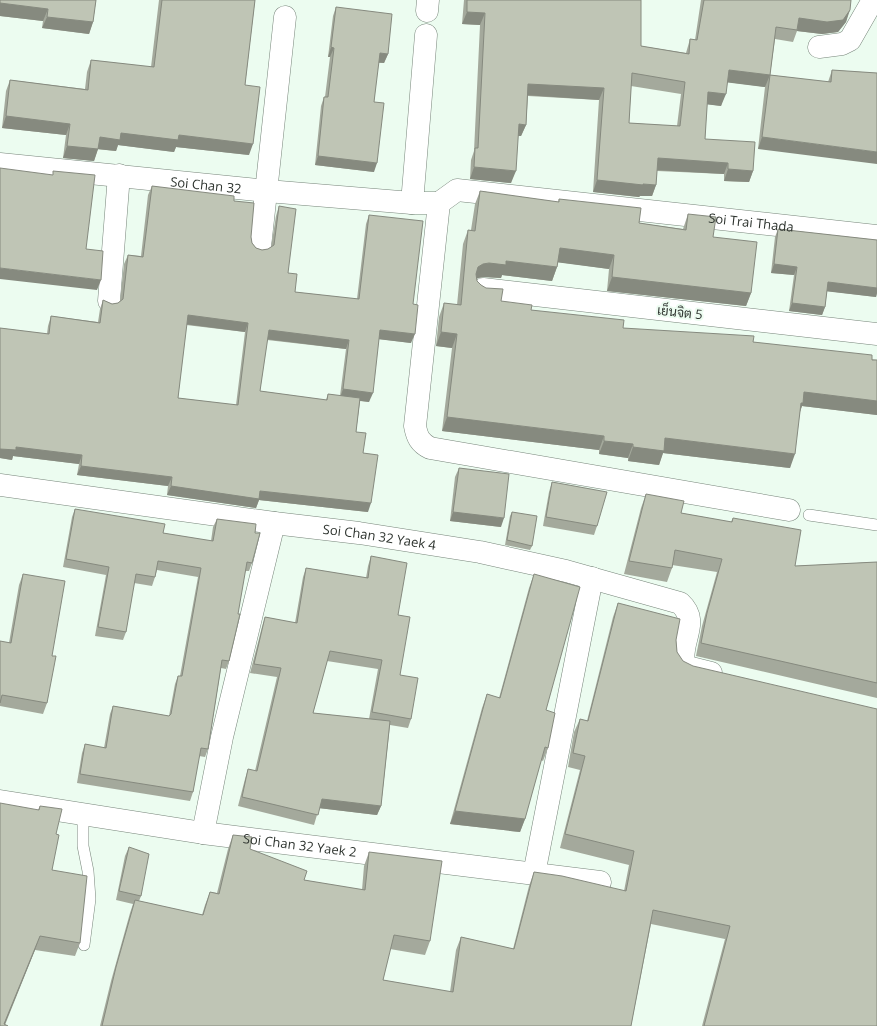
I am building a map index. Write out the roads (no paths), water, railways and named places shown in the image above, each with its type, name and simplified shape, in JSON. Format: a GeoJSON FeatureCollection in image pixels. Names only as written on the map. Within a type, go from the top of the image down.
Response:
{"type":"FeatureCollection","features":[{"type":"Feature","properties":{"kind":"street"},"geometry":{"type":"LineString","coordinates":[[819,47],[842,44],[850,40],[873,0]]}},
{"type":"Feature","properties":{"kind":"street"},"geometry":{"type":"LineString","coordinates":[[260,247],[285,17]]}},
{"type":"Feature","properties":{"kind":"street"},"geometry":{"type":"LineString","coordinates":[[412,203],[426,35]]}},
{"type":"Feature","properties":{"kind":"street","name":"Soi Chan 32"},"geometry":{"type":"LineString","coordinates":[[0,164],[267,191],[412,203],[439,203]]}},
{"type":"Feature","properties":{"kind":"street"},"geometry":{"type":"LineString","coordinates":[[109,301],[119,175]]}},
{"type":"Feature","properties":{"kind":"street","name":"Soi Trai Thada"},"geometry":{"type":"LineString","coordinates":[[439,203],[457,190],[877,236]]}},
{"type":"Feature","properties":{"kind":"street"},"geometry":{"type":"LineString","coordinates":[[439,203],[415,426],[417,436],[423,444],[430,448],[799,513]]}},
{"type":"Feature","properties":{"kind":"street","name":"เย็นจิต 5"},"geometry":{"type":"LineString","coordinates":[[483,289],[877,334]]}},
{"type":"Feature","properties":{"kind":"street","name":"Soi Chan 32 Yaek 4"},"geometry":{"type":"LineString","coordinates":[[0,485],[274,523],[359,533],[480,552],[592,578],[680,604],[686,609],[690,617],[682,657],[684,664],[691,668],[730,677]]}},
{"type":"Feature","properties":{"kind":"street"},"geometry":{"type":"LineString","coordinates":[[203,833],[228,713],[274,523]]}},
{"type":"Feature","properties":{"kind":"street"},"geometry":{"type":"LineString","coordinates":[[534,874],[592,578]]}},
{"type":"Feature","properties":{"kind":"street","name":"Soi Chan 32 Yaek 2"},"geometry":{"type":"LineString","coordinates":[[0,801],[203,833],[600,882]]}},
{"type":"Feature","properties":{"kind":"lane"},"geometry":{"type":"LineString","coordinates":[[799,513],[877,524]]}},
{"type":"Feature","properties":{"kind":"lane"},"geometry":{"type":"LineString","coordinates":[[83,815],[83,846],[88,871],[90,899],[84,945]]}}]}
